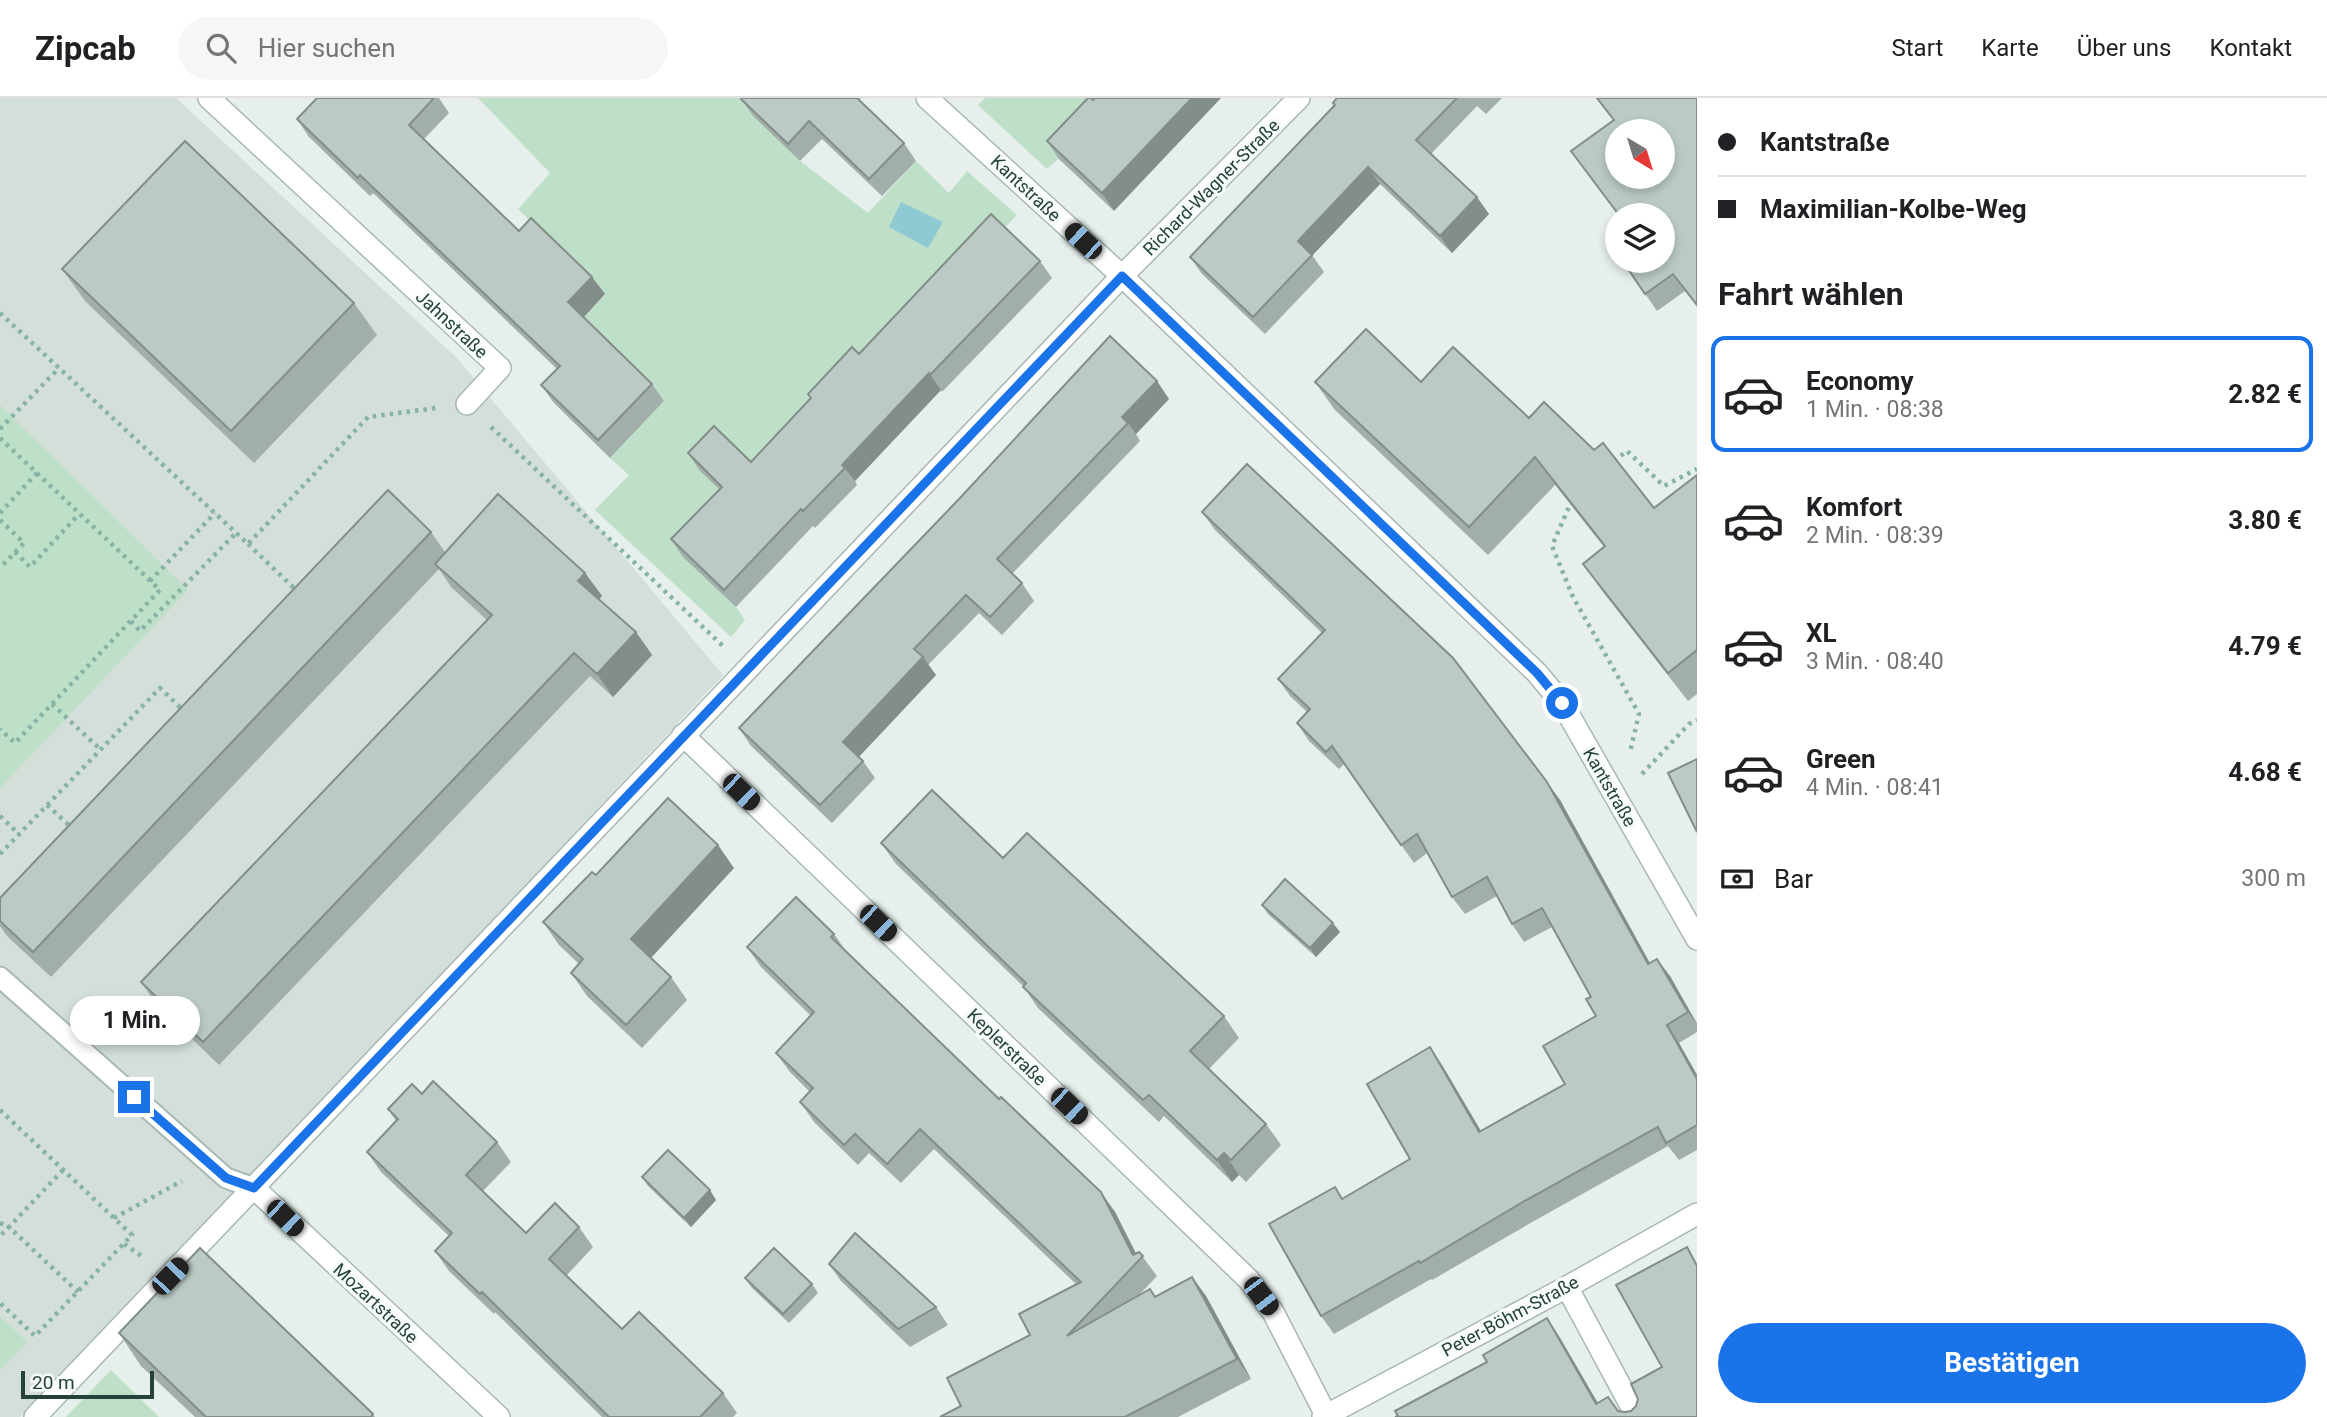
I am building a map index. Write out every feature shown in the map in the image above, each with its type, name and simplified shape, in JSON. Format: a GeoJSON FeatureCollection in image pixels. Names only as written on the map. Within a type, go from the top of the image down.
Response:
{"type":"FeatureCollection","features":[{"type":"Feature","properties":{"kind":"street","name":"Jahnstraße"},"geometry":{"type":"LineString","coordinates":[[209,98],[500,368],[467,404]]}},
{"type":"Feature","properties":{"kind":"street","name":"Kantstraße"},"geometry":{"type":"LineString","coordinates":[[927,98],[1122,276],[1537,673],[1562,703],[1697,939]]}},
{"type":"Feature","properties":{"kind":"street","name":"Richard-Wagner-Straße"},"geometry":{"type":"LineString","coordinates":[[35,1417],[1122,276],[1299,98]]}},
{"type":"Feature","properties":{"kind":"street","name":"Keplerstraße"},"geometry":{"type":"LineString","coordinates":[[683,736],[1249,1280],[1273,1312],[1324,1416]]}},
{"type":"Feature","properties":{"kind":"street","name":"Mozartstraße"},"geometry":{"type":"LineString","coordinates":[[254,1188],[499,1417]]}},
{"type":"Feature","properties":{"kind":"street","name":"Peter-Böhm-Straße"},"geometry":{"type":"LineString","coordinates":[[1324,1416],[1567,1287],[1697,1214]]}},
{"type":"Feature","properties":{"kind":"street"},"geometry":{"type":"LineString","coordinates":[[1567,1287],[1637,1417]]}},
{"type":"Feature","properties":{"kind":"lane"},"geometry":{"type":"LineString","coordinates":[[0,977],[210,1165],[226,1178],[254,1188]]}},
{"type":"Feature","properties":{"kind":"path"},"geometry":{"type":"LineString","coordinates":[[0,313],[300,593]]}},
{"type":"Feature","properties":{"kind":"path"},"geometry":{"type":"LineString","coordinates":[[0,429],[59,368]]}},
{"type":"Feature","properties":{"kind":"path"},"geometry":{"type":"LineString","coordinates":[[248,544],[368,417],[467,404],[747,670]]}},
{"type":"Feature","properties":{"kind":"path"},"geometry":{"type":"LineString","coordinates":[[0,438],[160,590],[15,743],[0,729]]}},
{"type":"Feature","properties":{"kind":"path"},"geometry":{"type":"LineString","coordinates":[[1605,468],[1627,451],[1664,486],[1697,469]]}},
{"type":"Feature","properties":{"kind":"path"},"geometry":{"type":"LineString","coordinates":[[0,513],[37,473]]}},
{"type":"Feature","properties":{"kind":"path"},"geometry":{"type":"LineString","coordinates":[[1574,495],[1552,546],[1573,597],[1639,714],[1618,800]]}},
{"type":"Feature","properties":{"kind":"path"},"geometry":{"type":"LineString","coordinates":[[150,581],[215,513]]}},
{"type":"Feature","properties":{"kind":"path"},"geometry":{"type":"LineString","coordinates":[[15,552],[30,567],[79,514]]}},
{"type":"Feature","properties":{"kind":"path"},"geometry":{"type":"LineString","coordinates":[[0,520],[24,542],[0,569]]}},
{"type":"Feature","properties":{"kind":"path"},"geometry":{"type":"LineString","coordinates":[[131,621],[140,631],[236,533]]}},
{"type":"Feature","properties":{"kind":"path"},"geometry":{"type":"LineString","coordinates":[[0,855],[160,688],[194,721]]}},
{"type":"Feature","properties":{"kind":"path"},"geometry":{"type":"LineString","coordinates":[[52,704],[100,750]]}},
{"type":"Feature","properties":{"kind":"path"},"geometry":{"type":"LineString","coordinates":[[1618,800],[1689,723],[1697,720]]}},
{"type":"Feature","properties":{"kind":"path"},"geometry":{"type":"LineString","coordinates":[[47,805],[78,834]]}},
{"type":"Feature","properties":{"kind":"path"},"geometry":{"type":"LineString","coordinates":[[0,816],[19,834]]}},
{"type":"Feature","properties":{"kind":"path"},"geometry":{"type":"LineString","coordinates":[[0,1110],[132,1236],[35,1335],[0,1303]]}},
{"type":"Feature","properties":{"kind":"path"},"geometry":{"type":"LineString","coordinates":[[114,1218],[210,1165]]}},
{"type":"Feature","properties":{"kind":"path"},"geometry":{"type":"LineString","coordinates":[[0,1236],[63,1170]]}},
{"type":"Feature","properties":{"kind":"path"},"geometry":{"type":"LineString","coordinates":[[0,1223],[9,1227],[78,1292]]}},
{"type":"Feature","properties":{"kind":"shaded area"},"geometry":{"type":"Polygon","coordinates":[[[0,98],[176,98],[457,358],[723,675],[273,1154],[20,1417],[0,1417],[0,98]]]}},
{"type":"Feature","properties":{"kind":"green space"},"geometry":{"type":"Polygon","coordinates":[[[478,98],[771,98],[754,117],[800,161],[868,213],[916,161],[949,193],[967,171],[1017,215],[764,478],[700,470],[732,502],[684,557],[736,607],[745,620],[731,637],[595,510],[629,475],[610,458],[664,401],[579,322],[605,295],[518,209],[550,173],[478,98]]]}},
{"type":"Feature","properties":{"kind":"green space"},"geometry":{"type":"Polygon","coordinates":[[[985,98],[1126,98],[1047,169],[978,105],[985,98]]]}},
{"type":"Feature","properties":{"kind":"green space"},"geometry":{"type":"Polygon","coordinates":[[[0,405],[188,590],[0,788],[0,405]]]}},
{"type":"Feature","properties":{"kind":"green space"},"geometry":{"type":"Polygon","coordinates":[[[0,1316],[27,1342],[0,1370],[0,1316]]]}},
{"type":"Feature","properties":{"kind":"green space"},"geometry":{"type":"Polygon","coordinates":[[[111,1370],[159,1417],[66,1417],[111,1370]]]}},
{"type":"Feature","properties":{"kind":"water"},"geometry":{"type":"Polygon","coordinates":[[[901,202],[943,222],[928,248],[889,227],[901,202]]]}},
{"type":"Feature","properties":{"kind":"building"},"geometry":{"type":"Polygon","coordinates":[[[317,98],[434,98],[409,125],[519,231],[531,218],[592,277],[568,302],[652,384],[598,440],[541,385],[560,366],[360,175],[358,178],[297,119],[317,98]]]}},
{"type":"Feature","properties":{"kind":"building"},"geometry":{"type":"Polygon","coordinates":[[[742,98],[857,98],[904,143],[869,179],[809,121],[788,144],[742,98]]]}},
{"type":"Feature","properties":{"kind":"building"},"geometry":{"type":"Polygon","coordinates":[[[1088,98],[1192,98],[1102,193],[1047,141],[1088,98]]]}},
{"type":"Feature","properties":{"kind":"building"},"geometry":{"type":"Polygon","coordinates":[[[1337,98],[1457,98],[1416,140],[1477,197],[1440,236],[1368,167],[1298,241],[1312,255],[1253,317],[1190,257],[1335,105],[1333,103],[1337,98]]]}},
{"type":"Feature","properties":{"kind":"building"},"geometry":{"type":"Polygon","coordinates":[[[1597,98],[1697,98],[1697,305],[1673,274],[1645,294],[1631,273],[1675,273],[1675,203],[1610,203],[1571,151],[1605,126],[1605,189],[1675,189],[1675,119],[1613,119],[1597,98]]]}},
{"type":"Feature","properties":{"kind":"building"},"geometry":{"type":"Polygon","coordinates":[[[185,141],[354,303],[231,431],[62,269],[185,141]]]}},
{"type":"Feature","properties":{"kind":"building"},"geometry":{"type":"Polygon","coordinates":[[[991,214],[1040,261],[842,465],[845,468],[803,511],[801,509],[724,590],[671,539],[722,487],[688,453],[714,426],[751,462],[811,398],[808,394],[852,347],[859,354],[991,214]]]}},
{"type":"Feature","properties":{"kind":"building"},"geometry":{"type":"Polygon","coordinates":[[[1366,329],[1421,382],[1453,347],[1529,418],[1544,402],[1594,450],[1603,443],[1654,508],[1697,475],[1697,650],[1668,673],[1583,564],[1605,546],[1535,457],[1469,527],[1315,382],[1366,329]]]}},
{"type":"Feature","properties":{"kind":"building"},"geometry":{"type":"Polygon","coordinates":[[[1110,336],[1157,381],[1122,417],[1128,423],[997,559],[1022,583],[990,617],[966,595],[914,649],[923,657],[843,742],[863,761],[820,805],[739,728],[960,498],[1110,336]]]}},
{"type":"Feature","properties":{"kind":"building"},"geometry":{"type":"Polygon","coordinates":[[[1247,464],[1453,658],[1547,782],[1648,964],[1657,959],[1688,1012],[1667,1025],[1697,1079],[1697,1125],[1666,1143],[1658,1127],[1420,1263],[1419,1261],[1321,1316],[1269,1224],[1335,1187],[1342,1199],[1410,1159],[1367,1084],[1430,1047],[1479,1132],[1565,1084],[1543,1046],[1596,1016],[1586,999],[1591,997],[1542,908],[1512,924],[1487,877],[1452,897],[1417,834],[1401,845],[1332,746],[1326,752],[1297,723],[1310,709],[1278,679],[1325,630],[1202,512],[1247,464]]]}},
{"type":"Feature","properties":{"kind":"building"},"geometry":{"type":"Polygon","coordinates":[[[388,490],[431,532],[33,952],[0,921],[0,898],[388,490]]]}},
{"type":"Feature","properties":{"kind":"building"},"geometry":{"type":"Polygon","coordinates":[[[498,494],[585,573],[578,581],[636,632],[597,674],[574,653],[203,1042],[141,982],[492,615],[435,564],[498,494]]]}},
{"type":"Feature","properties":{"kind":"building"},"geometry":{"type":"Polygon","coordinates":[[[1697,759],[1697,832],[1668,773],[1697,759]]]}},
{"type":"Feature","properties":{"kind":"building"},"geometry":{"type":"Polygon","coordinates":[[[932,790],[1003,858],[1027,833],[1224,1016],[1190,1051],[1266,1124],[1231,1160],[1224,1153],[1217,1160],[1149,1095],[1143,1100],[1023,987],[1026,983],[881,843],[932,790]]]}},
{"type":"Feature","properties":{"kind":"building"},"geometry":{"type":"Polygon","coordinates":[[[668,798],[718,845],[631,939],[671,977],[626,1025],[571,973],[583,959],[543,922],[592,872],[596,875],[668,798]]]}},
{"type":"Feature","properties":{"kind":"building"},"geometry":{"type":"Polygon","coordinates":[[[1285,879],[1333,923],[1310,948],[1262,905],[1285,879]]]}},
{"type":"Feature","properties":{"kind":"building"},"geometry":{"type":"Polygon","coordinates":[[[796,897],[834,934],[831,937],[999,1099],[1001,1097],[1101,1192],[1133,1255],[1139,1252],[1143,1256],[1067,1336],[1150,1289],[1155,1297],[1192,1277],[1237,1359],[1125,1417],[940,1417],[961,1406],[947,1378],[1030,1335],[1019,1314],[1081,1282],[920,1129],[887,1164],[855,1134],[844,1145],[800,1102],[813,1088],[776,1053],[814,1012],[747,947],[796,897]]]}},
{"type":"Feature","properties":{"kind":"building"},"geometry":{"type":"Polygon","coordinates":[[[433,1081],[497,1142],[466,1175],[526,1233],[555,1203],[579,1227],[549,1259],[622,1329],[639,1312],[723,1393],[700,1417],[609,1417],[482,1292],[480,1294],[435,1251],[452,1233],[367,1152],[398,1119],[388,1109],[412,1084],[422,1094],[433,1081]]]}},
{"type":"Feature","properties":{"kind":"building"},"geometry":{"type":"Polygon","coordinates":[[[668,1150],[710,1190],[684,1218],[642,1177],[668,1150]]]}},
{"type":"Feature","properties":{"kind":"building"},"geometry":{"type":"Polygon","coordinates":[[[855,1233],[936,1307],[898,1329],[829,1264],[855,1233]]]}},
{"type":"Feature","properties":{"kind":"building"},"geometry":{"type":"Polygon","coordinates":[[[1687,1247],[1697,1266],[1697,1417],[1395,1417],[1398,1416],[1395,1411],[1487,1362],[1483,1355],[1547,1318],[1596,1404],[1608,1397],[1618,1411],[1631,1411],[1638,1399],[1631,1384],[1662,1367],[1616,1285],[1687,1247]]]}},
{"type":"Feature","properties":{"kind":"building"},"geometry":{"type":"Polygon","coordinates":[[[200,1248],[373,1414],[371,1417],[206,1417],[119,1333],[200,1248]]]}},
{"type":"Feature","properties":{"kind":"building"},"geometry":{"type":"Polygon","coordinates":[[[774,1248],[812,1284],[783,1314],[745,1278],[774,1248]]]}},
{"type":"Feature","properties":{"kind":"route"},"geometry":{"type":"LineString","coordinates":[[134,1097],[226,1178],[254,1188],[1122,276],[1537,673],[1562,703]]}}]}
